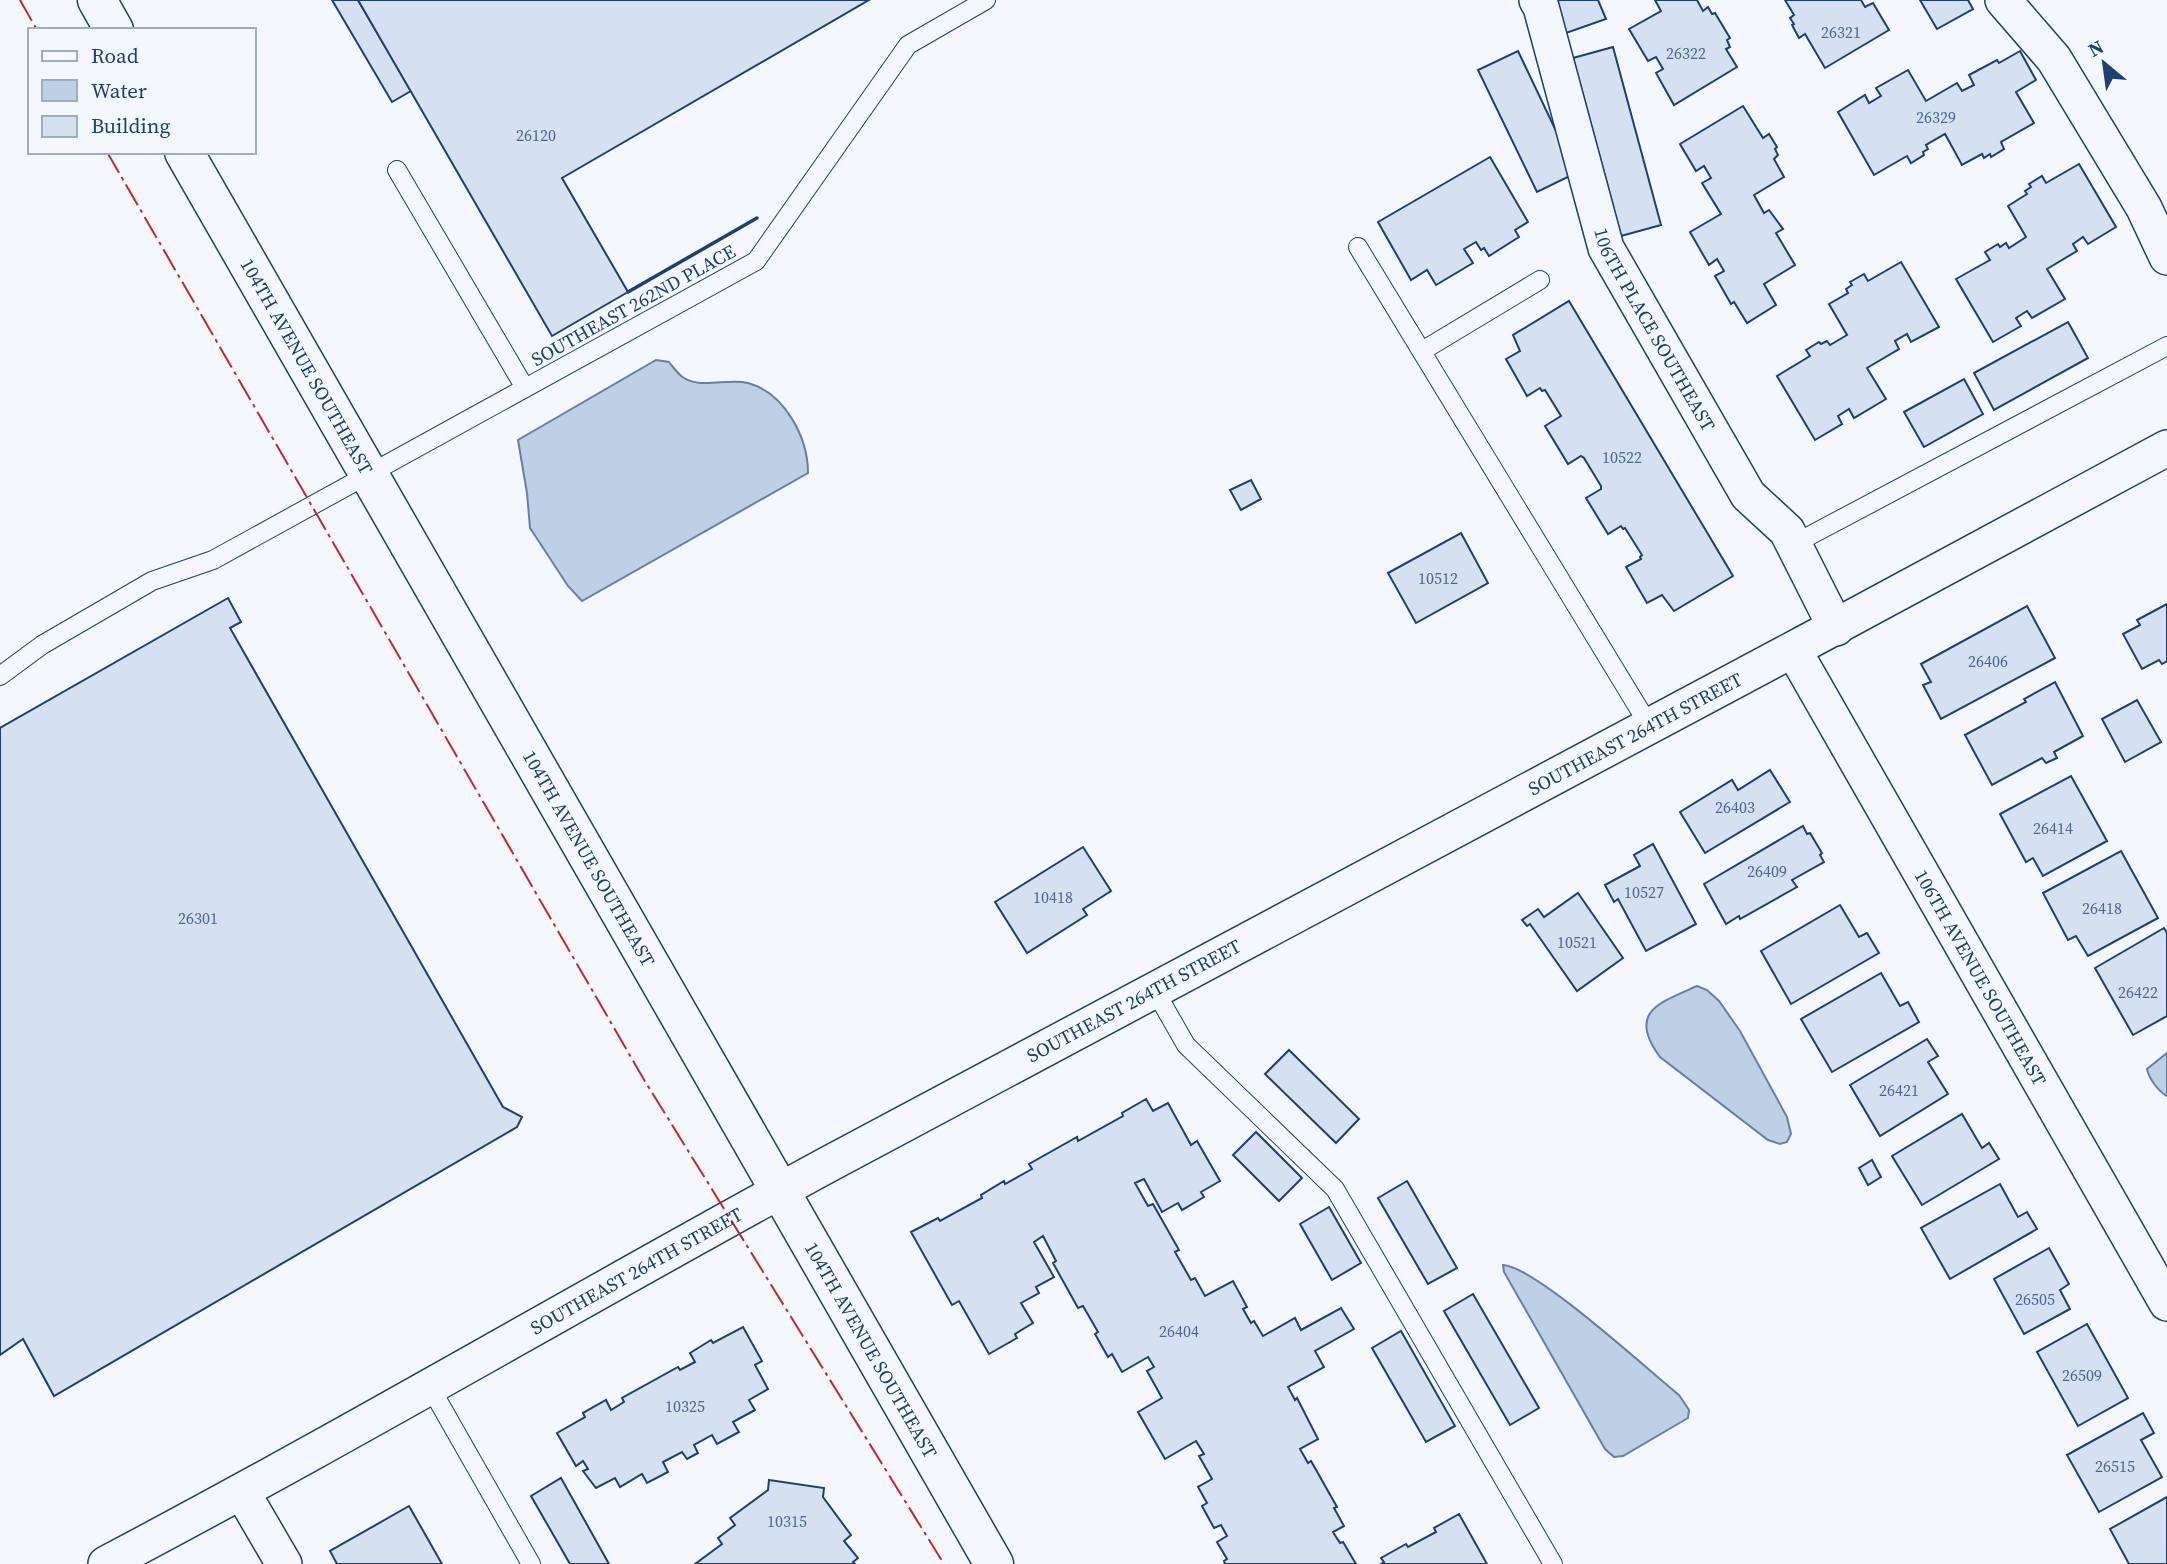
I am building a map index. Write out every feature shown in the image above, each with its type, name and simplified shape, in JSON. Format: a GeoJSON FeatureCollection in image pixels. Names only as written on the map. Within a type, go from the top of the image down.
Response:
{"type":"FeatureCollection","features":[{"type":"Feature","properties":{"kind":"street"},"geometry":{"type":"LineString","coordinates":[[97,0],[113,28]]}},
{"type":"Feature","properties":{"kind":"street","name":"106TH PLACE SOUTHEAST"},"geometry":{"type":"LineString","coordinates":[[1537,0],[1606,248],[1748,495],[1787,531],[1836,628]]}},
{"type":"Feature","properties":{"kind":"street"},"geometry":{"type":"LineString","coordinates":[[2003,0],[2054,59],[2144,208],[2167,257]]}},
{"type":"Feature","properties":{"kind":"street","name":"104TH AVENUE SOUTHEAST"},"geometry":{"type":"LineString","coordinates":[[185,154],[994,1564]]}},
{"type":"Feature","properties":{"kind":"street","name":"SOUTHEAST 264TH STREET"},"geometry":{"type":"LineString","coordinates":[[106,1564],[242,1492],[779,1191],[1154,989],[1794,651],[2167,448]]}},
{"type":"Feature","properties":{"kind":"street","name":"106TH AVENUE SOUTHEAST"},"geometry":{"type":"LineString","coordinates":[[1794,651],[2167,1303]]}},
{"type":"Feature","properties":{"kind":"street"},"geometry":{"type":"LineString","coordinates":[[242,1492],[284,1564]]}},
{"type":"Feature","properties":{"kind":"lane","name":"SOUTHEAST 262ND PLACE"},"geometry":{"type":"LineString","coordinates":[[0,676],[42,645],[152,581],[213,560],[756,261],[908,46],[986,0]]}},
{"type":"Feature","properties":{"kind":"lane"},"geometry":{"type":"LineString","coordinates":[[397,170],[525,388]]}},
{"type":"Feature","properties":{"kind":"lane"},"geometry":{"type":"LineString","coordinates":[[1358,247],[1650,727]]}},
{"type":"Feature","properties":{"kind":"lane"},"geometry":{"type":"LineString","coordinates":[[1422,351],[1540,280]]}},
{"type":"Feature","properties":{"kind":"lane"},"geometry":{"type":"LineString","coordinates":[[1794,544],[2167,346]]}},
{"type":"Feature","properties":{"kind":"lane"},"geometry":{"type":"LineString","coordinates":[[1154,989],[1186,1045],[1335,1189],[1553,1564]]}},
{"type":"Feature","properties":{"kind":"lane"},"geometry":{"type":"LineString","coordinates":[[429,1385],[531,1564]]}},
{"type":"Feature","properties":{"kind":"water"},"geometry":{"type":"Polygon","coordinates":[[[656,360],[669,362],[691,381],[748,383],[773,396],[799,432],[808,473],[582,601],[568,586],[530,528],[518,440],[656,360]]]}},
{"type":"Feature","properties":{"kind":"water"},"geometry":{"type":"Polygon","coordinates":[[[1697,986],[1707,990],[1719,1001],[1740,1031],[1787,1117],[1791,1134],[1787,1142],[1780,1144],[1768,1140],[1660,1057],[1651,1042],[1647,1019],[1652,1011],[1660,1004],[1697,986]]]}},
{"type":"Feature","properties":{"kind":"water"},"geometry":{"type":"Polygon","coordinates":[[[2167,1053],[2167,1096],[2155,1085],[2147,1069],[2167,1053]]]}},
{"type":"Feature","properties":{"kind":"water"},"geometry":{"type":"Polygon","coordinates":[[[1503,1265],[1519,1270],[1540,1283],[1592,1321],[1679,1395],[1689,1410],[1688,1418],[1623,1456],[1614,1457],[1605,1449],[1504,1272],[1503,1265]]]}},
{"type":"Feature","properties":{"kind":"building"},"geometry":{"type":"Polygon","coordinates":[[[332,0],[358,0],[411,91],[392,102],[332,0]]]}},
{"type":"Feature","properties":{"kind":"building"},"geometry":{"type":"Polygon","coordinates":[[[358,0],[869,0],[562,178],[628,292],[552,336],[358,0]]]}},
{"type":"Feature","properties":{"kind":"building"},"geometry":{"type":"Polygon","coordinates":[[[1553,0],[1598,0],[1606,19],[1566,33],[1553,0]]]}},
{"type":"Feature","properties":{"kind":"building"},"geometry":{"type":"Polygon","coordinates":[[[1655,0],[1697,0],[1703,11],[1708,7],[1712,14],[1715,13],[1730,38],[1727,40],[1730,47],[1726,49],[1737,67],[1674,105],[1656,73],[1663,69],[1656,57],[1648,61],[1629,29],[1661,11],[1655,0]]]}},
{"type":"Feature","properties":{"kind":"building"},"geometry":{"type":"Polygon","coordinates":[[[1785,0],[1861,0],[1865,7],[1873,3],[1889,30],[1825,68],[1805,34],[1799,38],[1790,18],[1794,15],[1785,0]]]}},
{"type":"Feature","properties":{"kind":"building"},"geometry":{"type":"Polygon","coordinates":[[[1920,0],[1968,0],[1973,9],[1937,29],[1920,0]]]}},
{"type":"Feature","properties":{"kind":"building"},"geometry":{"type":"Polygon","coordinates":[[[1613,47],[1661,225],[1621,236],[1573,58],[1613,47]]]}},
{"type":"Feature","properties":{"kind":"building"},"geometry":{"type":"Polygon","coordinates":[[[1518,51],[1576,173],[1537,192],[1478,70],[1518,51]]]}},
{"type":"Feature","properties":{"kind":"building"},"geometry":{"type":"Polygon","coordinates":[[[2020,51],[2036,80],[2016,92],[2034,123],[2001,142],[2004,149],[1991,157],[1990,154],[1984,158],[1982,154],[1962,165],[1945,134],[1926,145],[1928,149],[1923,152],[1924,155],[1911,163],[1907,156],[1874,175],[1838,112],[1865,95],[1869,103],[1881,96],[1876,88],[1908,70],[1926,101],[1957,83],[1962,91],[1974,85],[1969,75],[2020,51]]]}},
{"type":"Feature","properties":{"kind":"building"},"geometry":{"type":"Polygon","coordinates":[[[1743,106],[1763,138],[1769,134],[1777,147],[1775,149],[1778,155],[1774,159],[1784,177],[1754,195],[1764,213],[1769,210],[1783,229],[1776,233],[1795,265],[1764,284],[1776,305],[1747,323],[1734,302],[1731,304],[1715,276],[1724,271],[1717,259],[1709,265],[1690,232],[1721,214],[1702,183],[1711,178],[1704,166],[1696,171],[1680,144],[1743,106]]]}},
{"type":"Feature","properties":{"kind":"building"},"geometry":{"type":"Polygon","coordinates":[[[1490,157],[1528,222],[1515,230],[1519,237],[1489,256],[1476,242],[1464,249],[1473,263],[1436,285],[1427,270],[1411,280],[1378,222],[1490,157]]]}},
{"type":"Feature","properties":{"kind":"building"},"geometry":{"type":"Polygon","coordinates":[[[2079,164],[2116,227],[2088,244],[2083,237],[2073,244],[2077,251],[2047,269],[2065,299],[2032,318],[2027,311],[2016,318],[2021,326],[1993,342],[1956,279],[1990,260],[1985,252],[1998,244],[2000,247],[2006,243],[2009,248],[2026,237],[2008,206],[2027,194],[2025,191],[2031,187],[2029,184],[2042,176],[2046,183],[2079,164]]]}},
{"type":"Feature","properties":{"kind":"building"},"geometry":{"type":"Polygon","coordinates":[[[1901,262],[1939,327],[1911,342],[1907,334],[1895,341],[1899,349],[1867,368],[1886,399],[1854,418],[1849,409],[1838,416],[1842,424],[1815,440],[1777,376],[1810,356],[1806,350],[1819,342],[1821,344],[1827,341],[1830,345],[1847,335],[1829,304],[1848,293],[1846,289],[1852,285],[1850,282],[1864,274],[1868,281],[1901,262]]]}},
{"type":"Feature","properties":{"kind":"building"},"geometry":{"type":"Polygon","coordinates":[[[1569,301],[1733,576],[1674,611],[1662,595],[1647,603],[1626,567],[1641,559],[1642,555],[1625,528],[1621,526],[1608,534],[1586,498],[1601,489],[1601,486],[1581,456],[1568,464],[1545,426],[1561,416],[1545,390],[1540,388],[1527,396],[1506,359],[1520,351],[1513,335],[1569,301]]]}},
{"type":"Feature","properties":{"kind":"building"},"geometry":{"type":"Polygon","coordinates":[[[2068,322],[2088,358],[1994,410],[1974,373],[2068,322]]]}},
{"type":"Feature","properties":{"kind":"building"},"geometry":{"type":"Polygon","coordinates":[[[1964,379],[1983,414],[1924,447],[1904,412],[1964,379]]]}},
{"type":"Feature","properties":{"kind":"building"},"geometry":{"type":"Polygon","coordinates":[[[1251,480],[1261,499],[1241,510],[1230,490],[1251,480]]]}},
{"type":"Feature","properties":{"kind":"building"},"geometry":{"type":"Polygon","coordinates":[[[1461,533],[1488,583],[1416,623],[1388,573],[1461,533]]]}},
{"type":"Feature","properties":{"kind":"building"},"geometry":{"type":"Polygon","coordinates":[[[228,598],[241,622],[230,628],[503,1107],[522,1117],[517,1127],[54,1396],[23,1339],[0,1355],[0,728],[228,598]]]}},
{"type":"Feature","properties":{"kind":"building"},"geometry":{"type":"Polygon","coordinates":[[[2167,604],[2167,661],[2162,664],[2159,660],[2142,669],[2123,634],[2140,625],[2137,620],[2167,604]]]}},
{"type":"Feature","properties":{"kind":"building"},"geometry":{"type":"Polygon","coordinates":[[[2027,606],[2055,658],[1941,719],[1923,685],[1931,682],[1921,664],[2027,606]]]}},
{"type":"Feature","properties":{"kind":"building"},"geometry":{"type":"Polygon","coordinates":[[[2055,682],[2083,736],[2054,752],[2057,758],[2046,763],[2042,758],[1992,785],[1965,735],[2026,702],[2024,699],[2055,682]]]}},
{"type":"Feature","properties":{"kind":"building"},"geometry":{"type":"Polygon","coordinates":[[[2137,700],[2161,742],[2125,762],[2102,719],[2137,700]]]}},
{"type":"Feature","properties":{"kind":"building"},"geometry":{"type":"Polygon","coordinates":[[[1770,770],[1790,802],[1705,853],[1680,812],[1732,780],[1738,790],[1770,770]]]}},
{"type":"Feature","properties":{"kind":"building"},"geometry":{"type":"Polygon","coordinates":[[[2071,776],[2107,841],[2043,876],[2033,858],[2026,862],[2000,814],[2071,776]]]}},
{"type":"Feature","properties":{"kind":"building"},"geometry":{"type":"Polygon","coordinates":[[[1803,826],[1822,853],[1820,855],[1824,862],[1792,880],[1797,887],[1726,924],[1704,884],[1803,826]]]}},
{"type":"Feature","properties":{"kind":"building"},"geometry":{"type":"Polygon","coordinates":[[[1653,844],[1696,924],[1646,951],[1618,899],[1614,902],[1605,885],[1640,866],[1634,855],[1653,844]]]}},
{"type":"Feature","properties":{"kind":"building"},"geometry":{"type":"Polygon","coordinates":[[[1083,847],[1111,891],[1083,909],[1087,915],[1027,953],[995,902],[1083,847]]]}},
{"type":"Feature","properties":{"kind":"building"},"geometry":{"type":"Polygon","coordinates":[[[2121,851],[2158,918],[2088,956],[2076,936],[2068,940],[2043,893],[2121,851]]]}},
{"type":"Feature","properties":{"kind":"building"},"geometry":{"type":"Polygon","coordinates":[[[1578,893],[1623,958],[1577,991],[1530,924],[1527,926],[1522,920],[1538,909],[1544,917],[1578,893]]]}},
{"type":"Feature","properties":{"kind":"building"},"geometry":{"type":"Polygon","coordinates":[[[1840,905],[1859,937],[1867,933],[1879,953],[1791,1004],[1761,951],[1840,905]]]}},
{"type":"Feature","properties":{"kind":"building"},"geometry":{"type":"Polygon","coordinates":[[[2164,928],[2167,933],[2167,1016],[2133,1035],[2095,968],[2164,928]]]}},
{"type":"Feature","properties":{"kind":"building"},"geometry":{"type":"Polygon","coordinates":[[[1881,973],[1900,1006],[1908,1002],[1919,1022],[1832,1072],[1801,1019],[1881,973]]]}},
{"type":"Feature","properties":{"kind":"building"},"geometry":{"type":"Polygon","coordinates":[[[1927,1039],[1938,1056],[1928,1062],[1948,1094],[1880,1136],[1850,1085],[1927,1039]]]}},
{"type":"Feature","properties":{"kind":"building"},"geometry":{"type":"Polygon","coordinates":[[[1289,1050],[1359,1119],[1336,1143],[1265,1074],[1289,1050]]]}},
{"type":"Feature","properties":{"kind":"building"},"geometry":{"type":"Polygon","coordinates":[[[1146,1099],[1153,1111],[1168,1103],[1191,1145],[1197,1141],[1220,1181],[1201,1192],[1204,1197],[1182,1210],[1178,1203],[1162,1212],[1144,1179],[1135,1183],[1148,1206],[1153,1204],[1179,1250],[1175,1252],[1191,1280],[1195,1278],[1205,1296],[1233,1281],[1247,1307],[1243,1309],[1263,1336],[1295,1318],[1301,1330],[1341,1308],[1354,1329],[1315,1351],[1324,1367],[1288,1387],[1295,1400],[1297,1398],[1318,1439],[1300,1449],[1308,1463],[1311,1461],[1337,1507],[1334,1508],[1344,1526],[1333,1532],[1340,1543],[1343,1542],[1356,1564],[1225,1564],[1227,1559],[1217,1542],[1227,1536],[1221,1525],[1214,1528],[1202,1506],[1207,1503],[1198,1487],[1212,1479],[1199,1456],[1204,1454],[1196,1441],[1165,1459],[1138,1412],[1162,1398],[1147,1371],[1154,1367],[1148,1357],[1122,1372],[1112,1354],[1108,1357],[1083,1306],[1078,1308],[1053,1263],[1056,1261],[1043,1236],[1034,1242],[1054,1277],[1036,1287],[1039,1293],[1021,1303],[1033,1323],[1015,1334],[1017,1338],[989,1354],[959,1301],[952,1305],[911,1232],[938,1218],[940,1221],[982,1198],[981,1195],[1004,1181],[1005,1184],[1032,1169],[1029,1164],[1077,1137],[1078,1141],[1123,1116],[1122,1113],[1146,1099]]]}},
{"type":"Feature","properties":{"kind":"building"},"geometry":{"type":"Polygon","coordinates":[[[1962,1114],[1982,1148],[1989,1143],[1999,1159],[1922,1205],[1892,1156],[1962,1114]]]}},
{"type":"Feature","properties":{"kind":"building"},"geometry":{"type":"Polygon","coordinates":[[[1256,1132],[1302,1178],[1279,1201],[1233,1155],[1256,1132]]]}},
{"type":"Feature","properties":{"kind":"building"},"geometry":{"type":"Polygon","coordinates":[[[1872,1160],[1881,1177],[1868,1185],[1859,1168],[1872,1160]]]}},
{"type":"Feature","properties":{"kind":"building"},"geometry":{"type":"Polygon","coordinates":[[[1407,1181],[1457,1268],[1428,1284],[1378,1198],[1407,1181]]]}},
{"type":"Feature","properties":{"kind":"building"},"geometry":{"type":"Polygon","coordinates":[[[2000,1184],[2018,1217],[2027,1212],[2037,1229],[1950,1279],[1921,1228],[2000,1184]]]}},
{"type":"Feature","properties":{"kind":"building"},"geometry":{"type":"Polygon","coordinates":[[[1329,1207],[1361,1263],[1332,1280],[1300,1224],[1329,1207]]]}},
{"type":"Feature","properties":{"kind":"building"},"geometry":{"type":"Polygon","coordinates":[[[2049,1248],[2069,1284],[2060,1290],[2070,1309],[2024,1334],[1994,1279],[2049,1248]]]}},
{"type":"Feature","properties":{"kind":"building"},"geometry":{"type":"Polygon","coordinates":[[[1473,1294],[1539,1408],[1510,1425],[1444,1311],[1473,1294]]]}},
{"type":"Feature","properties":{"kind":"building"},"geometry":{"type":"Polygon","coordinates":[[[2087,1324],[2128,1398],[2078,1426],[2037,1352],[2087,1324]]]}},
{"type":"Feature","properties":{"kind":"building"},"geometry":{"type":"Polygon","coordinates":[[[743,1327],[762,1361],[755,1365],[768,1389],[749,1400],[755,1410],[733,1422],[739,1432],[717,1444],[712,1435],[694,1445],[698,1453],[687,1459],[682,1452],[663,1462],[668,1472],[647,1483],[642,1474],[620,1487],[615,1478],[596,1488],[583,1471],[588,1469],[583,1461],[576,1466],[557,1433],[585,1417],[583,1413],[606,1400],[611,1410],[624,1402],[622,1398],[678,1367],[680,1370],[695,1362],[690,1353],[711,1340],[713,1343],[743,1327]]]}},
{"type":"Feature","properties":{"kind":"building"},"geometry":{"type":"Polygon","coordinates":[[[1401,1331],[1455,1426],[1426,1442],[1372,1348],[1401,1331]]]}},
{"type":"Feature","properties":{"kind":"building"},"geometry":{"type":"Polygon","coordinates":[[[2143,1413],[2154,1433],[2141,1440],[2162,1477],[2099,1512],[2067,1455],[2143,1413]]]}},
{"type":"Feature","properties":{"kind":"building"},"geometry":{"type":"Polygon","coordinates":[[[561,1478],[609,1564],[570,1564],[531,1496],[561,1478]]]}},
{"type":"Feature","properties":{"kind":"building"},"geometry":{"type":"Polygon","coordinates":[[[769,1480],[824,1488],[823,1497],[851,1535],[844,1541],[858,1558],[853,1562],[855,1564],[695,1564],[722,1544],[718,1538],[735,1525],[730,1518],[768,1490],[769,1480]]]}},
{"type":"Feature","properties":{"kind":"building"},"geometry":{"type":"Polygon","coordinates":[[[2167,1497],[2167,1564],[2129,1564],[2110,1529],[2167,1497]]]}},
{"type":"Feature","properties":{"kind":"building"},"geometry":{"type":"Polygon","coordinates":[[[409,1506],[442,1564],[337,1564],[330,1551],[409,1506]]]}},
{"type":"Feature","properties":{"kind":"building"},"geometry":{"type":"Polygon","coordinates":[[[1459,1514],[1487,1564],[1381,1564],[1384,1562],[1381,1558],[1436,1532],[1434,1528],[1459,1514]]]}},
{"type":"Feature","properties":{"kind":"wall"},"geometry":{"type":"LineString","coordinates":[[628,292],[757,218]]}},
{"type":"Feature","properties":{"kind":"power"},"geometry":{"type":"LineString","coordinates":[[20,0],[36,28]]}},
{"type":"Feature","properties":{"kind":"power"},"geometry":{"type":"LineString","coordinates":[[108,154],[643,1078],[944,1564]]}}]}
